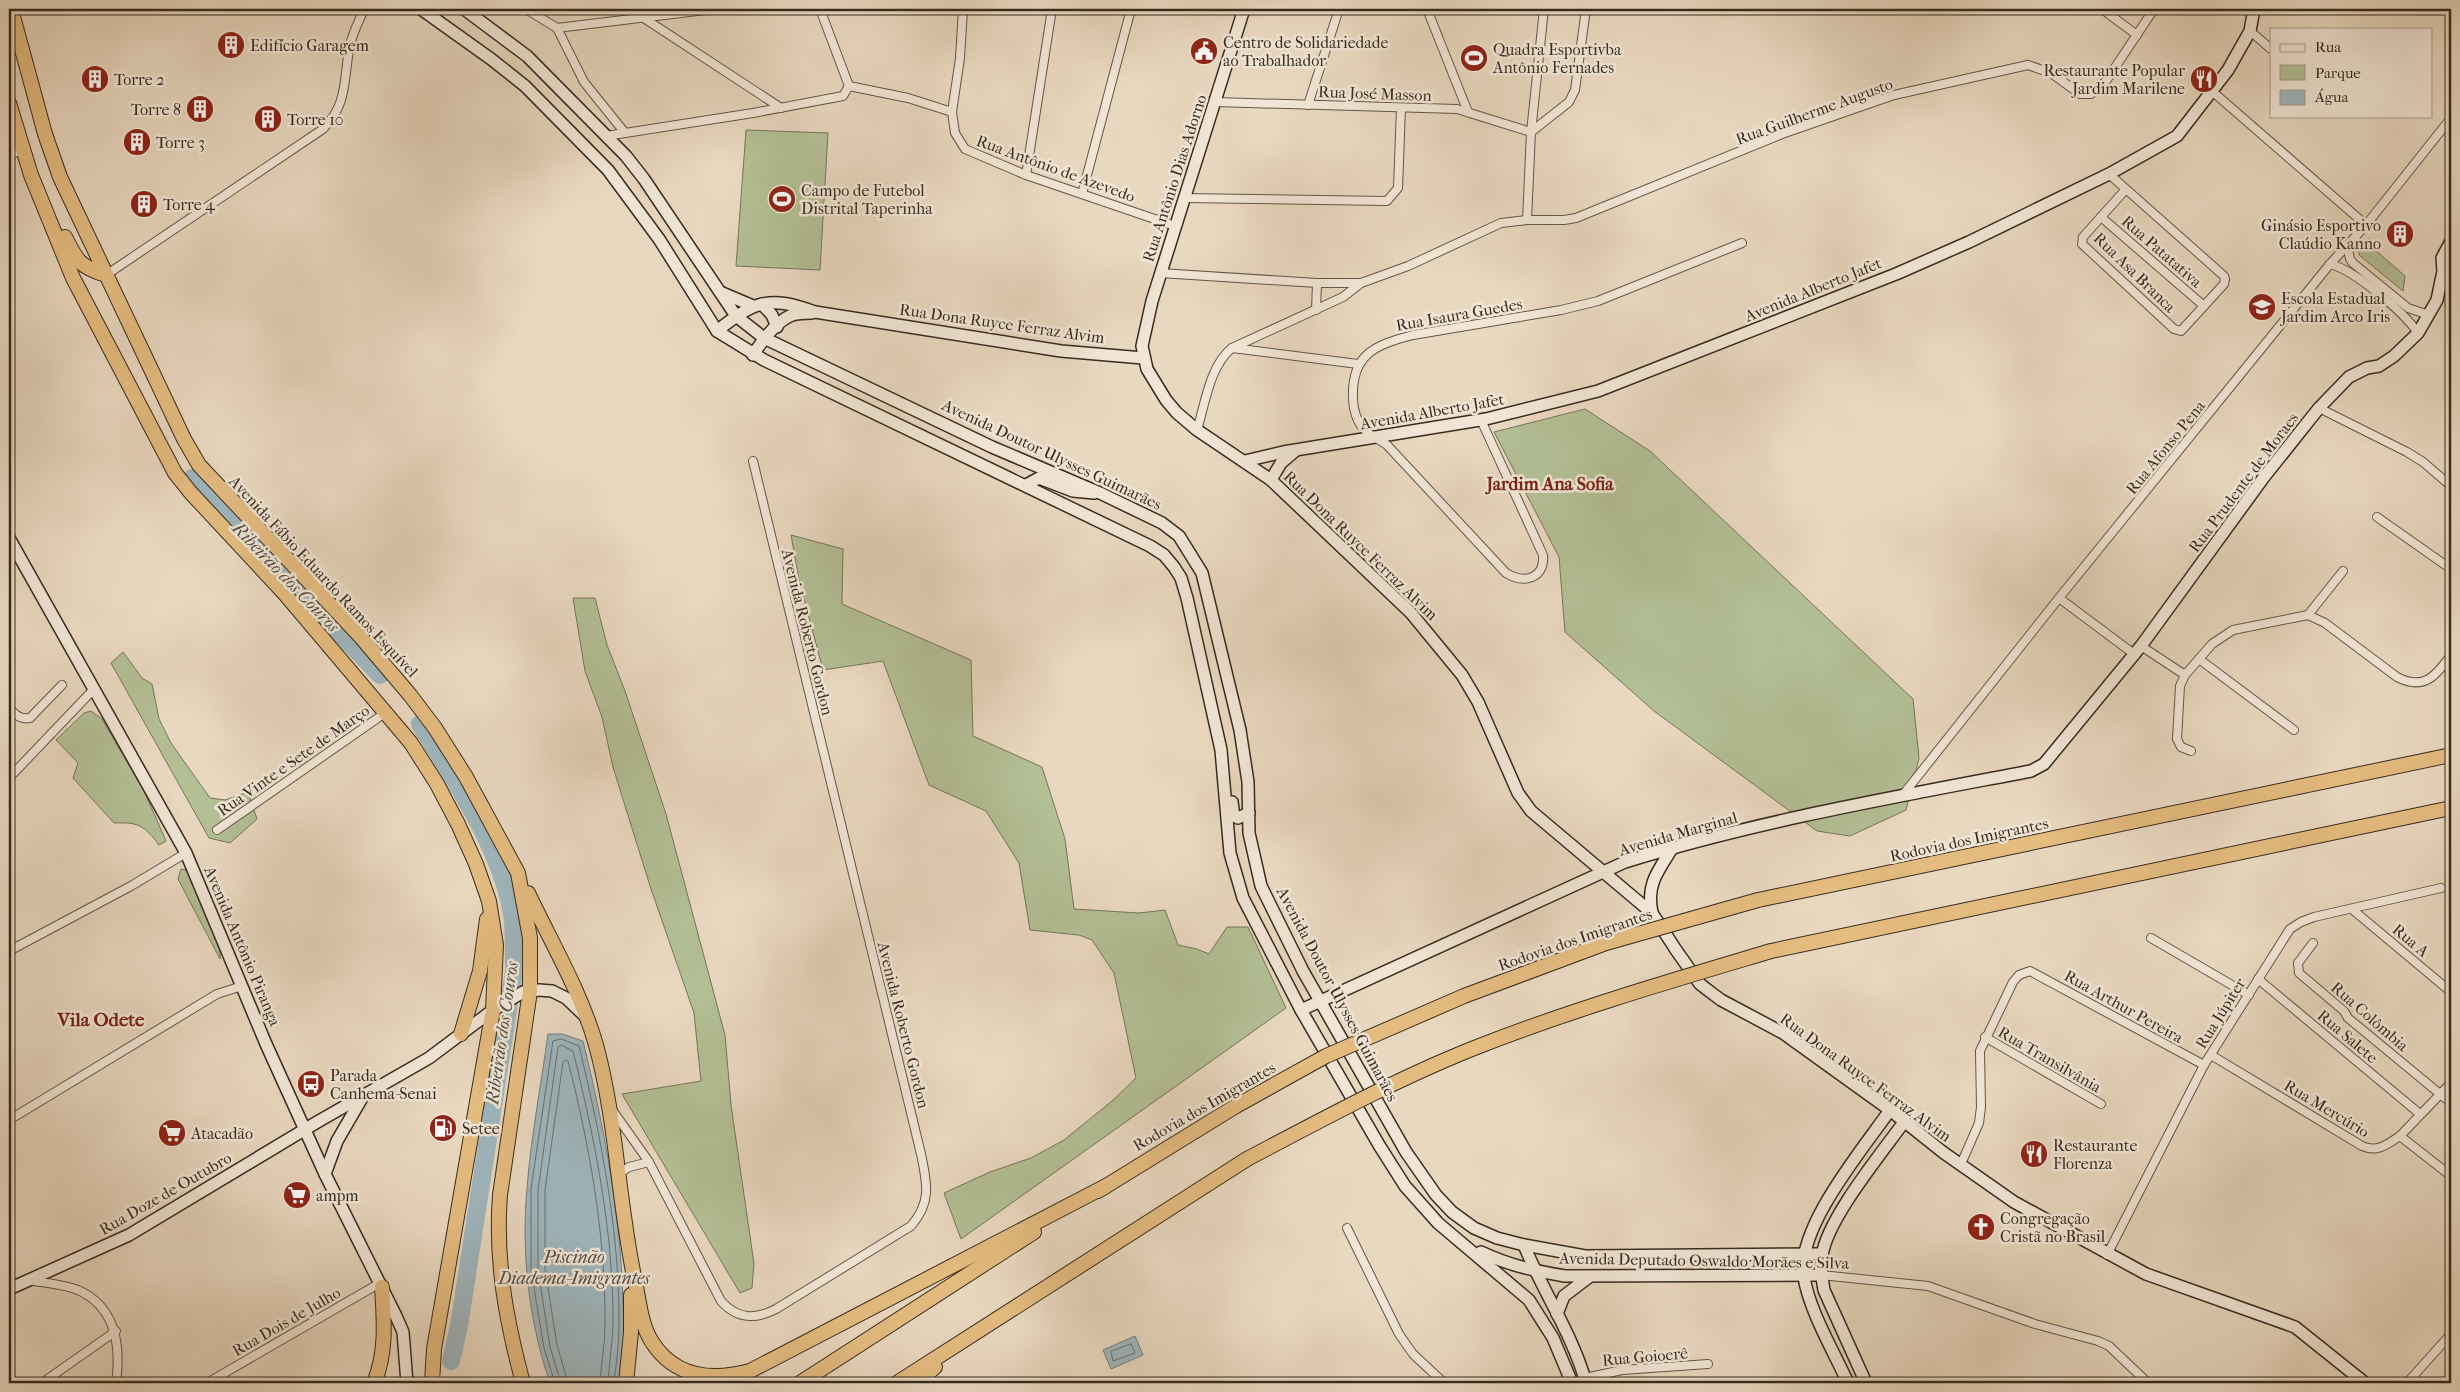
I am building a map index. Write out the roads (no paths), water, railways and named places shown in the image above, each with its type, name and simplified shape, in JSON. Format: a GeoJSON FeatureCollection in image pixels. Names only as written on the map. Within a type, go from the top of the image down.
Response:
{"type":"FeatureCollection","features":[{"type":"Feature","properties":{"kind":"highway","name":"Avenida Fábio Eduardo Ramos Esquível"},"geometry":{"type":"LineString","coordinates":[[11,9],[52,158],[184,439],[200,465],[360,636],[410,695],[435,728],[466,777],[518,874],[530,938],[527,992],[497,1228],[503,1299],[523,1383]]}},
{"type":"Feature","properties":{"kind":"highway"},"geometry":{"type":"LineString","coordinates":[[9,103],[22,148],[73,278],[175,473],[191,494],[285,594],[410,743],[437,784],[458,824],[476,864],[489,901],[496,946],[496,1009],[434,1349],[432,1383]]}},
{"type":"Feature","properties":{"kind":"highway"},"geometry":{"type":"LineString","coordinates":[[45,209],[64,236],[78,262],[84,267],[106,274]]}},
{"type":"Feature","properties":{"kind":"highway","name":"Rodovia dos Imigrantes"},"geometry":{"type":"LineString","coordinates":[[800,1383],[1106,1186],[1236,1106],[1326,1056],[1464,996],[1606,943],[1758,900],[2451,755]]}},
{"type":"Feature","properties":{"kind":"highway"},"geometry":{"type":"LineString","coordinates":[[897,1383],[1247,1159],[1347,1107],[1482,1045],[1622,996],[1771,951],[2451,808]]}},
{"type":"Feature","properties":{"kind":"highway"},"geometry":{"type":"LineString","coordinates":[[518,874],[586,1018],[596,1046],[619,1174],[630,1257],[645,1328],[662,1355],[677,1366],[695,1374],[713,1377],[730,1376],[750,1371],[1106,1186]]}},
{"type":"Feature","properties":{"kind":"highway"},"geometry":{"type":"LineString","coordinates":[[461,1034],[480,971],[489,901]]}},
{"type":"Feature","properties":{"kind":"highway"},"geometry":{"type":"LineString","coordinates":[[626,1383],[631,1332],[630,1257]]}},
{"type":"Feature","properties":{"kind":"highway"},"geometry":{"type":"LineString","coordinates":[[374,1383],[382,1354],[385,1330],[381,1285]]}},
{"type":"Feature","properties":{"kind":"highway"},"geometry":{"type":"LineString","coordinates":[[917,1383],[972,1335]]}},
{"type":"Feature","properties":{"kind":"main road"},"geometry":{"type":"LineString","coordinates":[[421,9],[492,59],[525,86],[608,170],[659,239],[717,331],[753,355],[1026,485],[1150,546],[1164,555],[1181,578],[1187,598],[1221,750],[1225,780],[1228,836],[1235,875],[1243,898],[1300,1010],[1405,1186],[1438,1223],[1529,1300],[1553,1338],[1572,1383]]}},
{"type":"Feature","properties":{"kind":"main road","name":"Avenida Doutor Ulysses Guimarães"},"geometry":{"type":"LineString","coordinates":[[464,9],[528,56],[606,136],[644,179],[736,316],[764,338],[1000,450],[1100,493],[1171,529],[1192,553],[1202,573],[1240,730],[1247,767],[1253,856],[1264,892],[1319,1000],[1406,1152],[1436,1195],[1452,1212],[1474,1228],[1497,1238],[1524,1246]]}},
{"type":"Feature","properties":{"kind":"main road"},"geometry":{"type":"LineString","coordinates":[[476,9],[494,30]]}},
{"type":"Feature","properties":{"kind":"main road","name":"Rua Antônio Dias Adorno"},"geometry":{"type":"LineString","coordinates":[[1143,358],[1143,337],[1160,273],[1244,9]]}},
{"type":"Feature","properties":{"kind":"main road","name":"Avenida Alberto Jafet"},"geometry":{"type":"LineString","coordinates":[[1245,461],[1481,420],[1546,406],[1615,384],[1922,263],[1990,233],[2109,174],[2177,136],[2214,92],[2250,31],[2254,9]]}},
{"type":"Feature","properties":{"kind":"main road","name":"Rua Prudente de Moraes"},"geometry":{"type":"LineString","coordinates":[[2052,753],[2138,650],[2264,477],[2319,408],[2349,377],[2367,368],[2378,366],[2394,356],[2418,333],[2437,300],[2447,274],[2442,258],[2451,241]]}},
{"type":"Feature","properties":{"kind":"main road"},"geometry":{"type":"LineString","coordinates":[[720,292],[757,305],[772,315],[777,327]]}},
{"type":"Feature","properties":{"kind":"main road","name":"Rua Dona Ruyce Ferraz Alvim"},"geometry":{"type":"LineString","coordinates":[[717,331],[736,316],[757,305],[790,303],[815,312],[1061,351],[1143,358],[1152,380],[1166,400],[1197,430],[1271,480],[1417,620],[1462,675],[1478,702],[1518,793],[1531,811],[1606,872],[1652,913],[1676,950],[1705,988],[1721,1000],[1783,1033],[2014,1202],[2107,1255],[2146,1274],[2295,1326],[2365,1383]]}},
{"type":"Feature","properties":{"kind":"main road","name":"Rua Dona Ruyce Ferraz Alvim"},"geometry":{"type":"LineString","coordinates":[[753,355],[764,338],[792,315],[815,312]]}},
{"type":"Feature","properties":{"kind":"main road"},"geometry":{"type":"LineString","coordinates":[[1271,480],[1281,463],[1295,451]]}},
{"type":"Feature","properties":{"kind":"main road"},"geometry":{"type":"LineString","coordinates":[[1026,485],[1040,478],[1073,491],[1100,493]]}},
{"type":"Feature","properties":{"kind":"main road","name":"Avenida Antônio Piranga"},"geometry":{"type":"LineString","coordinates":[[9,538],[13,554],[186,853],[305,1130],[403,1332],[407,1383]]}},
{"type":"Feature","properties":{"kind":"main road"},"geometry":{"type":"LineString","coordinates":[[1221,750],[1231,768],[1233,813],[1238,818],[1249,813]]}},
{"type":"Feature","properties":{"kind":"main road","name":"Avenida Marginal"},"geometry":{"type":"LineString","coordinates":[[1300,1010],[1625,862],[1673,847],[1902,796],[2031,771],[2044,764],[2052,753]]}},
{"type":"Feature","properties":{"kind":"main road"},"geometry":{"type":"LineString","coordinates":[[1228,836],[1235,830],[1243,833],[1255,881],[1264,892]]}},
{"type":"Feature","properties":{"kind":"main road"},"geometry":{"type":"LineString","coordinates":[[1652,913],[1649,898],[1651,883],[1673,847]]}},
{"type":"Feature","properties":{"kind":"main road"},"geometry":{"type":"LineString","coordinates":[[527,992],[552,991],[566,998],[586,1018]]}},
{"type":"Feature","properties":{"kind":"main road","name":"Rua Doze de Outubro"},"geometry":{"type":"LineString","coordinates":[[9,1290],[27,1280],[129,1235],[429,1058],[496,1009],[527,992]]}},
{"type":"Feature","properties":{"kind":"main road"},"geometry":{"type":"LineString","coordinates":[[325,1174],[337,1141],[363,1097]]}},
{"type":"Feature","properties":{"kind":"main road"},"geometry":{"type":"LineString","coordinates":[[1848,1383],[1807,1293],[1803,1275],[1804,1254],[1810,1233],[1821,1210],[1890,1110]]}},
{"type":"Feature","properties":{"kind":"main road"},"geometry":{"type":"LineString","coordinates":[[1866,1383],[1824,1290],[1821,1275],[1822,1254],[1834,1222],[1904,1122]]}},
{"type":"Feature","properties":{"kind":"main road"},"geometry":{"type":"LineString","coordinates":[[1465,1244],[1500,1261],[1534,1271]]}},
{"type":"Feature","properties":{"kind":"main road"},"geometry":{"type":"LineString","coordinates":[[1524,1246],[1534,1271],[1557,1314],[1585,1380]]}},
{"type":"Feature","properties":{"kind":"main road","name":"Avenida Deputado Oswaldo Morães e Silva"},"geometry":{"type":"LineString","coordinates":[[1524,1246],[1585,1256],[1822,1254]]}},
{"type":"Feature","properties":{"kind":"main road","name":"Avenida Deputado Oswaldo Morães e Silva"},"geometry":{"type":"LineString","coordinates":[[1534,1271],[1565,1276],[1821,1275]]}},
{"type":"Feature","properties":{"kind":"main road"},"geometry":{"type":"LineString","coordinates":[[1557,1314],[1564,1296],[1590,1276]]}},
{"type":"Feature","properties":{"kind":"street"},"geometry":{"type":"LineString","coordinates":[[106,274],[323,129],[334,118],[346,84],[353,35],[364,9]]}},
{"type":"Feature","properties":{"kind":"street"},"geometry":{"type":"LineString","coordinates":[[526,9],[557,28],[584,82],[625,133]]}},
{"type":"Feature","properties":{"kind":"street"},"geometry":{"type":"LineString","coordinates":[[630,9],[781,108]]}},
{"type":"Feature","properties":{"kind":"street"},"geometry":{"type":"LineString","coordinates":[[557,28],[714,9]]}},
{"type":"Feature","properties":{"kind":"street"},"geometry":{"type":"LineString","coordinates":[[820,9],[849,86]]}},
{"type":"Feature","properties":{"kind":"street"},"geometry":{"type":"LineString","coordinates":[[849,86],[908,98],[952,112],[960,58],[963,9]]}},
{"type":"Feature","properties":{"kind":"street"},"geometry":{"type":"LineString","coordinates":[[1026,175],[1052,9]]}},
{"type":"Feature","properties":{"kind":"street"},"geometry":{"type":"LineString","coordinates":[[1082,194],[1131,9]]}},
{"type":"Feature","properties":{"kind":"street"},"geometry":{"type":"LineString","coordinates":[[1308,105],[1340,9]]}},
{"type":"Feature","properties":{"kind":"street"},"geometry":{"type":"LineString","coordinates":[[1527,220],[1531,132],[1544,9]]}},
{"type":"Feature","properties":{"kind":"street"},"geometry":{"type":"LineString","coordinates":[[1531,132],[1569,102],[1575,90],[1586,9]]}},
{"type":"Feature","properties":{"kind":"street"},"geometry":{"type":"LineString","coordinates":[[2102,9],[2137,35],[2154,9]]}},
{"type":"Feature","properties":{"kind":"street"},"geometry":{"type":"LineString","coordinates":[[1430,11],[1468,112]]}},
{"type":"Feature","properties":{"kind":"street"},"geometry":{"type":"LineString","coordinates":[[2250,31],[2270,47]]}},
{"type":"Feature","properties":{"kind":"street","name":"Rua Guilherme Augusto"},"geometry":{"type":"LineString","coordinates":[[1361,283],[1408,266],[1501,223],[1576,218],[1782,134],[1894,95],[2028,65],[2051,73],[2083,95],[2095,93],[2106,81],[2137,35]]}},
{"type":"Feature","properties":{"kind":"street"},"geometry":{"type":"LineString","coordinates":[[606,136],[781,108],[843,96],[849,86]]}},
{"type":"Feature","properties":{"kind":"street"},"geometry":{"type":"LineString","coordinates":[[2214,92],[2366,225]]}},
{"type":"Feature","properties":{"kind":"street","name":"Rua José Masson"},"geometry":{"type":"LineString","coordinates":[[1215,102],[1444,108],[1468,112],[1531,132]]}},
{"type":"Feature","properties":{"kind":"street"},"geometry":{"type":"LineString","coordinates":[[1184,198],[1387,201],[1398,188],[1400,108]]}},
{"type":"Feature","properties":{"kind":"street","name":"Rua Antônio de Azevedo"},"geometry":{"type":"LineString","coordinates":[[952,112],[955,132],[965,149],[1026,175],[1175,226]]}},
{"type":"Feature","properties":{"kind":"street","name":"Rua Afonso Pena"},"geometry":{"type":"LineString","coordinates":[[1902,796],[2059,598],[2330,264],[2366,225],[2451,118]]}},
{"type":"Feature","properties":{"kind":"street"},"geometry":{"type":"LineString","coordinates":[[9,157],[22,148]]}},
{"type":"Feature","properties":{"kind":"street","name":"Rua Asa Branca"},"geometry":{"type":"LineString","coordinates":[[2109,174],[2126,189],[2224,276],[2226,279],[2224,284],[2181,330],[2174,329],[2082,244],[2083,237],[2126,189]]}},
{"type":"Feature","properties":{"kind":"street","name":"Rua Patatativa"},"geometry":{"type":"LineString","coordinates":[[2102,217],[2204,306]]}},
{"type":"Feature","properties":{"kind":"street","name":"Rua Isaura Guedes"},"geometry":{"type":"LineString","coordinates":[[1358,364],[1368,353],[1391,340],[1561,310],[1598,301],[1742,244]]}},
{"type":"Feature","properties":{"kind":"street"},"geometry":{"type":"LineString","coordinates":[[2347,244],[2352,263],[2408,308],[2429,315]]}},
{"type":"Feature","properties":{"kind":"street"},"geometry":{"type":"LineString","coordinates":[[2330,264],[2347,270],[2406,317],[2418,333]]}},
{"type":"Feature","properties":{"kind":"street"},"geometry":{"type":"LineString","coordinates":[[1160,273],[1317,283],[1361,283]]}},
{"type":"Feature","properties":{"kind":"street"},"geometry":{"type":"LineString","coordinates":[[1316,310],[1317,283]]}},
{"type":"Feature","properties":{"kind":"street"},"geometry":{"type":"LineString","coordinates":[[1197,430],[1217,366],[1232,348],[1343,297],[1361,283]]}},
{"type":"Feature","properties":{"kind":"street"},"geometry":{"type":"LineString","coordinates":[[1232,348],[1358,364],[1352,390],[1353,407],[1359,423],[1365,431],[1387,445],[1506,573],[1521,580],[1532,577],[1542,567],[1543,554],[1481,420]]}},
{"type":"Feature","properties":{"kind":"street"},"geometry":{"type":"LineString","coordinates":[[2319,408],[2407,452],[2423,462],[2451,486]]}},
{"type":"Feature","properties":{"kind":"street","name":"Avenida Roberto Gordon"},"geometry":{"type":"LineString","coordinates":[[607,1103],[649,1162],[721,1301],[730,1311],[741,1316],[766,1315],[911,1226],[925,1208],[927,1196],[921,1154],[753,461]]}},
{"type":"Feature","properties":{"kind":"street"},"geometry":{"type":"LineString","coordinates":[[2377,517],[2451,569]]}},
{"type":"Feature","properties":{"kind":"street"},"geometry":{"type":"LineString","coordinates":[[2308,615],[2343,571]]}},
{"type":"Feature","properties":{"kind":"street"},"geometry":{"type":"LineString","coordinates":[[2059,598],[2138,650],[2185,675]]}},
{"type":"Feature","properties":{"kind":"street"},"geometry":{"type":"LineString","coordinates":[[2191,751],[2180,747],[2177,739],[2180,686],[2185,675],[2221,636],[2233,630],[2308,615],[2325,623],[2397,677],[2407,682],[2426,681],[2439,671],[2451,655]]}},
{"type":"Feature","properties":{"kind":"street"},"geometry":{"type":"LineString","coordinates":[[2200,659],[2294,730]]}},
{"type":"Feature","properties":{"kind":"street"},"geometry":{"type":"LineString","coordinates":[[9,708],[24,719],[30,718],[62,685]]}},
{"type":"Feature","properties":{"kind":"street"},"geometry":{"type":"LineString","coordinates":[[9,776],[93,690]]}},
{"type":"Feature","properties":{"kind":"street","name":"Rua Vinte e Sete de Março"},"geometry":{"type":"LineString","coordinates":[[216,830],[385,713]]}},
{"type":"Feature","properties":{"kind":"street"},"geometry":{"type":"LineString","coordinates":[[9,951],[132,886],[186,853]]}},
{"type":"Feature","properties":{"kind":"street","name":"Rua Júpiter"},"geometry":{"type":"LineString","coordinates":[[2107,1255],[2204,1065],[2290,929],[2314,917],[2353,910],[2441,888]]}},
{"type":"Feature","properties":{"kind":"street","name":"Rua A"},"geometry":{"type":"LineString","coordinates":[[2353,910],[2451,992]]}},
{"type":"Feature","properties":{"kind":"street"},"geometry":{"type":"LineString","coordinates":[[2151,938],[2249,994]]}},
{"type":"Feature","properties":{"kind":"street","name":"Rua Colômbia"},"geometry":{"type":"LineString","coordinates":[[2313,943],[2298,963],[2299,973],[2451,1103]]}},
{"type":"Feature","properties":{"kind":"street","name":"Rua Arthur Pereira"},"geometry":{"type":"LineString","coordinates":[[1986,1037],[2013,982],[2019,975],[2030,971],[2204,1065]]}},
{"type":"Feature","properties":{"kind":"street","name":"Rua Salete"},"geometry":{"type":"LineString","coordinates":[[2258,979],[2420,1114]]}},
{"type":"Feature","properties":{"kind":"street"},"geometry":{"type":"LineString","coordinates":[[9,1120],[217,994],[242,986]]}},
{"type":"Feature","properties":{"kind":"street"},"geometry":{"type":"LineString","coordinates":[[1961,1164],[1979,1123],[1982,1107],[1980,1051],[1986,1037]]}},
{"type":"Feature","properties":{"kind":"street","name":"Rua Transilvânia"},"geometry":{"type":"LineString","coordinates":[[1986,1037],[2101,1104]]}},
{"type":"Feature","properties":{"kind":"street","name":"Rua Mercúrio"},"geometry":{"type":"LineString","coordinates":[[2211,1054],[2368,1149],[2379,1148],[2400,1136]]}},
{"type":"Feature","properties":{"kind":"street"},"geometry":{"type":"LineString","coordinates":[[2451,1083],[2400,1136],[2451,1176]]}},
{"type":"Feature","properties":{"kind":"street"},"geometry":{"type":"LineString","coordinates":[[619,1174],[629,1167],[649,1162]]}},
{"type":"Feature","properties":{"kind":"street"},"geometry":{"type":"LineString","coordinates":[[1347,1228],[1399,1334],[1413,1354],[1443,1383]]}},
{"type":"Feature","properties":{"kind":"street","name":"Avenida Deputado Oswaldo Morães e Silva"},"geometry":{"type":"LineString","coordinates":[[1821,1275],[1928,1286],[2035,1324],[2098,1341],[2110,1346],[2148,1383]]}},
{"type":"Feature","properties":{"kind":"street"},"geometry":{"type":"LineString","coordinates":[[27,1280],[76,1290],[92,1297],[103,1309],[116,1331],[118,1370],[116,1383]]}},
{"type":"Feature","properties":{"kind":"street","name":"Rua Dois de Julho"},"geometry":{"type":"LineString","coordinates":[[207,1383],[381,1285]]}},
{"type":"Feature","properties":{"kind":"street"},"geometry":{"type":"LineString","coordinates":[[42,1383],[116,1331]]}},
{"type":"Feature","properties":{"kind":"street"},"geometry":{"type":"LineString","coordinates":[[2407,1383],[2451,1334]]}},
{"type":"Feature","properties":{"kind":"street","name":"Rua Goioerê"},"geometry":{"type":"LineString","coordinates":[[1585,1380],[1622,1370],[1708,1364]]}},
{"type":"Feature","properties":{"kind":"street"},"geometry":{"type":"LineString","coordinates":[[2415,1383],[2417,1374]]}},
{"type":"Feature","properties":{"kind":"water","name":"Piscinão Diadema-Imigrantes"},"geometry":{"type":"Polygon","coordinates":[[[548,1034],[562,1034],[583,1041],[598,1106],[615,1204],[622,1271],[624,1344],[619,1383],[550,1383],[532,1312],[526,1262],[525,1213],[531,1150],[548,1034]]]}},
{"type":"Feature","properties":{"kind":"water"},"geometry":{"type":"Polygon","coordinates":[[[1135,1336],[1143,1355],[1111,1369],[1103,1350],[1135,1336]]]}},
{"type":"Feature","properties":{"kind":"waterway","name":"Ribeirão dos Couros"},"geometry":{"type":"LineString","coordinates":[[192,478],[380,675]]}},
{"type":"Feature","properties":{"kind":"waterway","name":"Ribeirão dos Couros"},"geometry":{"type":"LineString","coordinates":[[420,724],[462,793],[489,844],[500,870],[513,921],[514,971],[459,1326],[451,1361]]}},
{"type":"Feature","properties":{"kind":"place","name":"Edifício Garagem"},"geometry":{"type":"Point","coordinates":[231,45]}},
{"type":"Feature","properties":{"kind":"place","name":"Centro de Solidariedade ao Trabalhador"},"geometry":{"type":"Point","coordinates":[1204,51]}},
{"type":"Feature","properties":{"kind":"place","name":"Quadra Esportivba Antônio Fernades"},"geometry":{"type":"Point","coordinates":[1474,58]}},
{"type":"Feature","properties":{"kind":"place","name":"Torre 2"},"geometry":{"type":"Point","coordinates":[95,79]}},
{"type":"Feature","properties":{"kind":"place","name":"Restaurante Popular Jardim Marilene"},"geometry":{"type":"Point","coordinates":[2204,79]}},
{"type":"Feature","properties":{"kind":"place","name":"Torre 8"},"geometry":{"type":"Point","coordinates":[200,109]}},
{"type":"Feature","properties":{"kind":"place","name":"Torre 10"},"geometry":{"type":"Point","coordinates":[268,119]}},
{"type":"Feature","properties":{"kind":"place","name":"Torre 3"},"geometry":{"type":"Point","coordinates":[137,142]}},
{"type":"Feature","properties":{"kind":"place","name":"Campo de Futebol Distrital Taperinha"},"geometry":{"type":"Point","coordinates":[782,199]}},
{"type":"Feature","properties":{"kind":"place","name":"Torre 4"},"geometry":{"type":"Point","coordinates":[144,204]}},
{"type":"Feature","properties":{"kind":"place","name":"Ginásio Esportivo Claúdio Kanno"},"geometry":{"type":"Point","coordinates":[2400,234]}},
{"type":"Feature","properties":{"kind":"place","name":"Escola Estadual Jardim Arco Iris"},"geometry":{"type":"Point","coordinates":[2262,307]}},
{"type":"Feature","properties":{"kind":"place","name":"Parada Canhema-Senai"},"geometry":{"type":"Point","coordinates":[311,1084]}},
{"type":"Feature","properties":{"kind":"place","name":"Setee"},"geometry":{"type":"Point","coordinates":[443,1128]}},
{"type":"Feature","properties":{"kind":"place","name":"Atacadão"},"geometry":{"type":"Point","coordinates":[172,1133]}},
{"type":"Feature","properties":{"kind":"place","name":"Restaurante Florenza"},"geometry":{"type":"Point","coordinates":[2034,1154]}},
{"type":"Feature","properties":{"kind":"place","name":"ampm"},"geometry":{"type":"Point","coordinates":[297,1195]}},
{"type":"Feature","properties":{"kind":"place","name":"Congregação Cristã no Brasil"},"geometry":{"type":"Point","coordinates":[1981,1227]}},
{"type":"Feature","properties":{"kind":"district","name":"Jardim Ana Sofia"},"geometry":{"type":"Point","coordinates":[1550,484]}},
{"type":"Feature","properties":{"kind":"district","name":"Vila Odete"},"geometry":{"type":"Point","coordinates":[101,1019]}}]}
